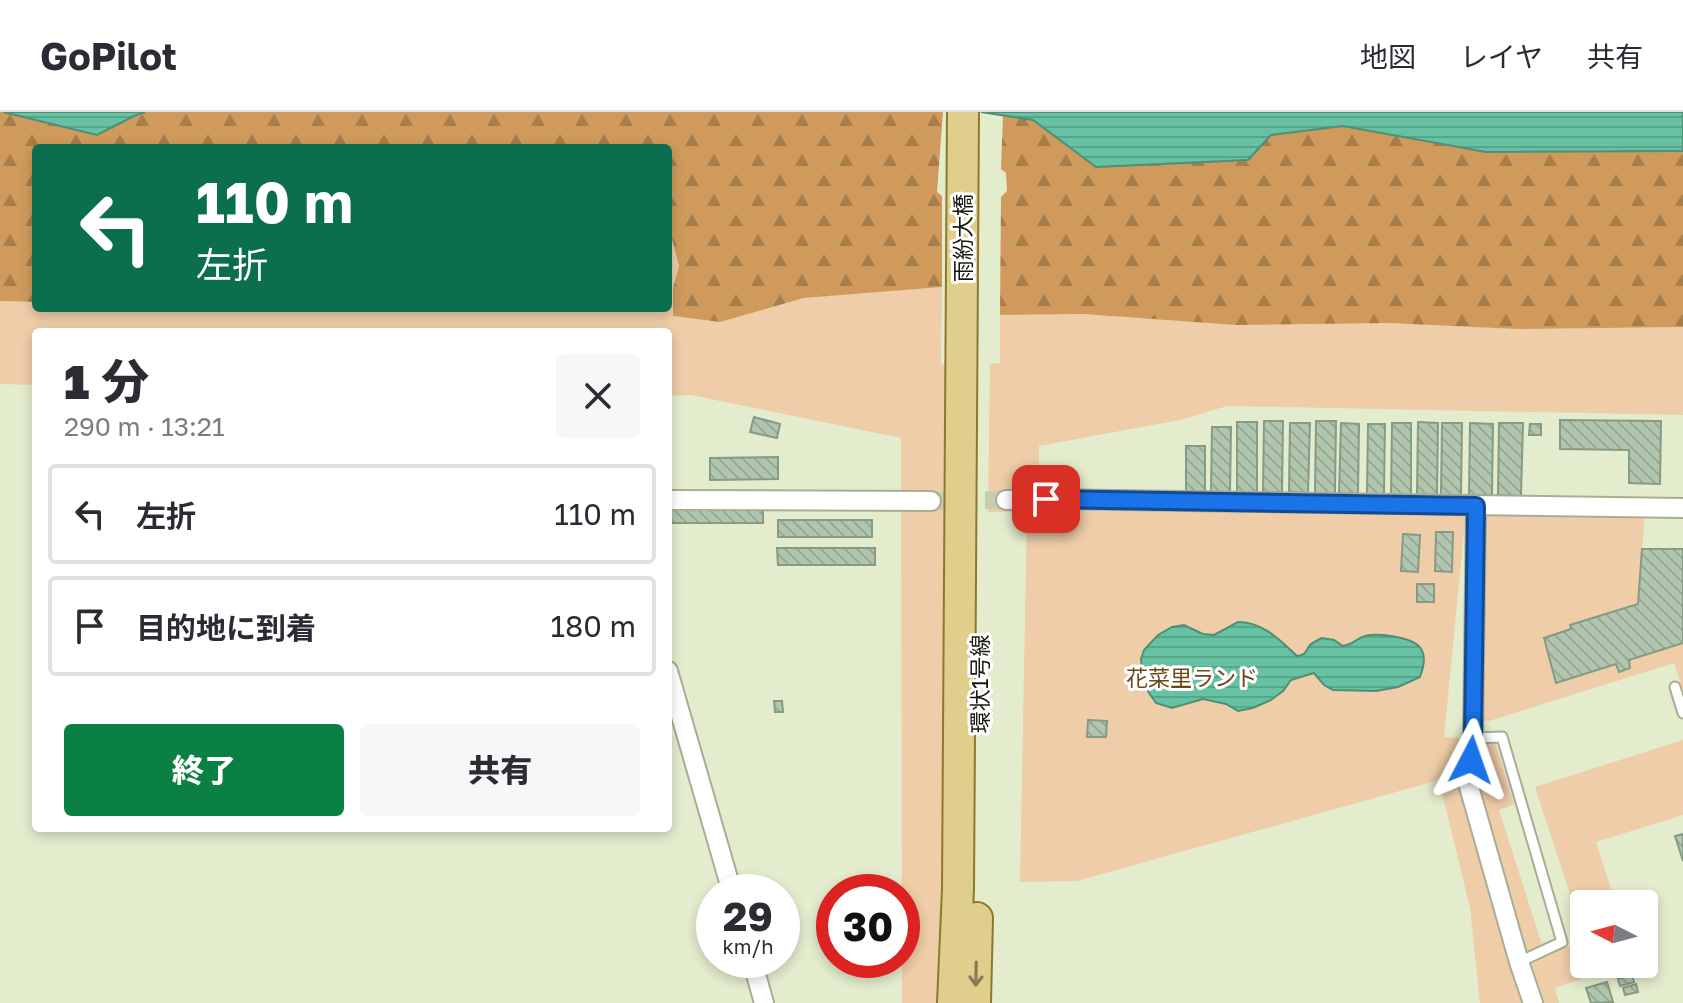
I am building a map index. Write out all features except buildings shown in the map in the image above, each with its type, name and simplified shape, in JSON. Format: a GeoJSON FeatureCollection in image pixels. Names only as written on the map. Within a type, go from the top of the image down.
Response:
{"type":"FeatureCollection","features":[{"type":"Feature","properties":{"kind":"main road","name":"雨紛大橋"},"geometry":{"type":"LineString","coordinates":[[963,112],[972,364]]}},
{"type":"Feature","properties":{"kind":"main road","name":"雨紛大橋"},"geometry":{"type":"LineString","coordinates":[[972,364],[983,112]]}},
{"type":"Feature","properties":{"kind":"main road","name":"環状1号線"},"geometry":{"type":"LineString","coordinates":[[953,1003],[972,364]]}},
{"type":"Feature","properties":{"kind":"main road","name":"環状1号線"},"geometry":{"type":"LineString","coordinates":[[972,364],[975,1003]]}},
{"type":"Feature","properties":{"kind":"street"},"geometry":{"type":"LineString","coordinates":[[672,500],[931,501]]}},
{"type":"Feature","properties":{"kind":"street"},"geometry":{"type":"LineString","coordinates":[[1006,500],[1683,508]]}},
{"type":"Feature","properties":{"kind":"street"},"geometry":{"type":"LineString","coordinates":[[1476,506],[1473,738],[1468,783],[1533,1003]]}},
{"type":"Feature","properties":{"kind":"street"},"geometry":{"type":"LineString","coordinates":[[672,685],[727,874]]}},
{"type":"Feature","properties":{"kind":"street"},"geometry":{"type":"LineString","coordinates":[[757,978],[764,1003]]}},
{"type":"Feature","properties":{"kind":"lane"},"geometry":{"type":"LineString","coordinates":[[1675,687],[1683,713]]}},
{"type":"Feature","properties":{"kind":"lane"},"geometry":{"type":"LineString","coordinates":[[1473,738],[1502,737],[1562,942],[1519,962]]}},
{"type":"Feature","properties":{"kind":"green space"},"geometry":{"type":"Polygon","coordinates":[[[0,112],[134,116],[145,112],[943,112],[937,192],[942,196],[942,287],[804,298],[720,322],[673,316],[673,288],[679,266],[672,239],[672,144],[32,144],[32,302],[0,301],[0,112]]]}},
{"type":"Feature","properties":{"kind":"green space"},"geometry":{"type":"Polygon","coordinates":[[[1003,115],[1033,120],[1096,167],[1271,135],[1343,126],[1486,152],[1683,151],[1683,327],[1517,329],[1388,323],[1236,325],[1084,314],[1000,315],[1001,197],[1007,191],[1006,173],[1001,169],[1003,115]]]}},
{"type":"Feature","properties":{"kind":"green space"},"geometry":{"type":"Polygon","coordinates":[[[672,239],[679,266],[673,288],[673,316],[720,322],[804,298],[942,287],[941,364],[952,365],[944,1003],[902,1003],[902,978],[920,978],[920,874],[902,874],[901,438],[691,395],[672,396],[672,328],[32,328],[32,385],[0,384],[0,301],[32,302],[32,312],[672,312],[672,239]]]}},
{"type":"Feature","properties":{"kind":"green space","name":"花菜里ランド"},"geometry":{"type":"Polygon","coordinates":[[[1084,314],[1517,329],[1683,327],[1683,415],[1227,406],[1180,420],[1039,446],[1039,511],[1466,512],[1444,737],[1495,741],[1514,804],[1499,810],[1545,954],[1570,946],[1570,978],[1583,978],[1555,988],[1559,1003],[1480,1003],[1470,908],[1439,780],[1077,881],[1020,882],[1027,512],[988,512],[990,364],[1000,363],[1000,315],[1084,314]]]}},
{"type":"Feature","properties":{"kind":"green space"},"geometry":{"type":"Polygon","coordinates":[[[1491,511],[1645,513],[1638,604],[1544,638],[1557,683],[1683,643],[1683,690],[1674,663],[1489,721],[1477,720],[1482,518],[1491,511]]]}},
{"type":"Feature","properties":{"kind":"green space"},"geometry":{"type":"Polygon","coordinates":[[[1683,740],[1683,815],[1596,842],[1611,890],[1570,890],[1570,894],[1535,787],[1683,740]]]}},
{"type":"Feature","properties":{"kind":"shaded area"},"geometry":{"type":"Polygon","coordinates":[[[3,112],[145,112],[97,135],[3,112]]]}},
{"type":"Feature","properties":{"kind":"shaded area"},"geometry":{"type":"Polygon","coordinates":[[[981,112],[1683,112],[1683,151],[1486,152],[1343,126],[1271,135],[1248,160],[1096,167],[1033,120],[981,112]]]}},
{"type":"Feature","properties":{"kind":"shaded area"},"geometry":{"type":"Polygon","coordinates":[[[1238,622],[1263,629],[1297,656],[1304,654],[1310,645],[1322,638],[1334,640],[1343,646],[1368,635],[1400,638],[1420,647],[1423,667],[1420,677],[1398,687],[1376,691],[1333,690],[1314,673],[1291,680],[1271,700],[1238,711],[1226,704],[1203,699],[1172,708],[1156,703],[1143,678],[1141,659],[1144,650],[1158,635],[1172,627],[1184,625],[1203,634],[1214,635],[1238,622]]]}},
{"type":"Feature","properties":{"kind":"tunnel"},"geometry":{"type":"LineString","coordinates":[[931,501],[1006,500]]}},
{"type":"Feature","properties":{"kind":"route"},"geometry":{"type":"LineString","coordinates":[[1046,499],[1476,506],[1471,760]]}}]}
